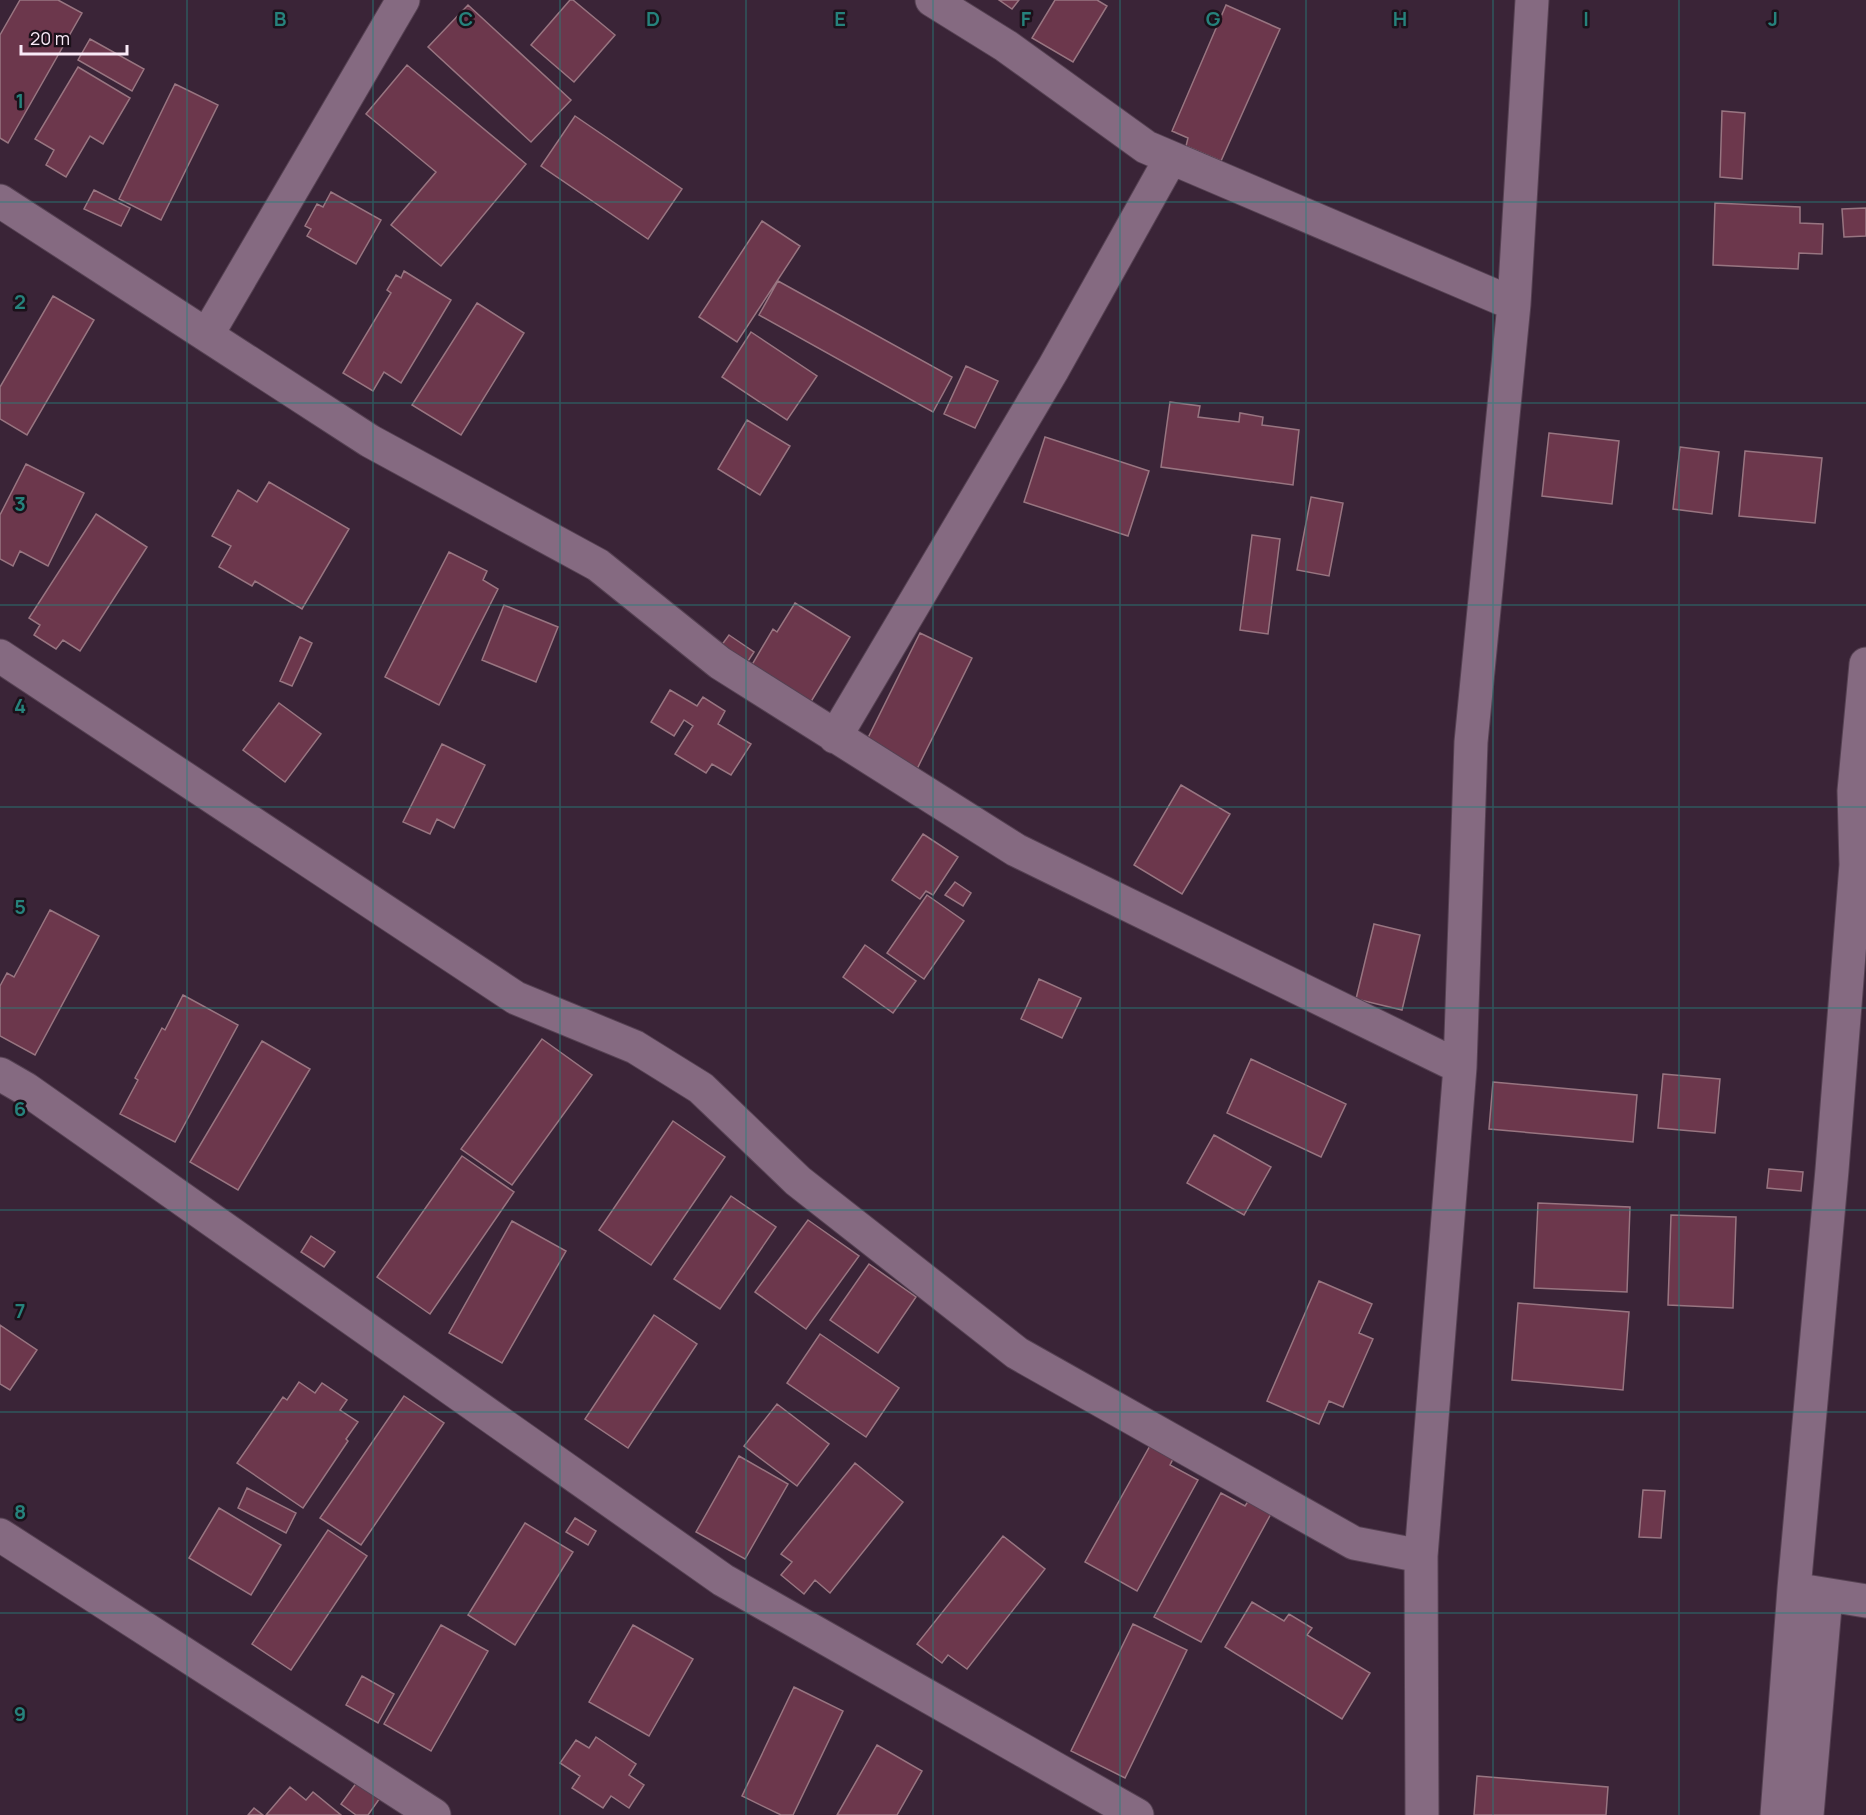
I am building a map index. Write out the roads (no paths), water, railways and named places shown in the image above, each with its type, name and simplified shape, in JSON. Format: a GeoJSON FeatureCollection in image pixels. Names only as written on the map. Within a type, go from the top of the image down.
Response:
{"type":"FeatureCollection","features":[{"type":"Feature","properties":{"kind":"street"},"geometry":{"type":"LineString","coordinates":[[207,335],[403,0]]}},
{"type":"Feature","properties":{"kind":"street"},"geometry":{"type":"LineString","coordinates":[[932,0],[1006,46],[1146,147],[1514,304]]}},
{"type":"Feature","properties":{"kind":"street"},"geometry":{"type":"LineString","coordinates":[[1422,1815],[1421,1556],[1460,1067],[1471,741],[1514,304],[1532,0]]}},
{"type":"Feature","properties":{"kind":"street"},"geometry":{"type":"LineString","coordinates":[[835,737],[1053,369],[1171,158]]}},
{"type":"Feature","properties":{"kind":"street"},"geometry":{"type":"LineString","coordinates":[[0,201],[370,441],[598,565],[720,663],[1016,850],[1460,1067]]}},
{"type":"Feature","properties":{"kind":"street"},"geometry":{"type":"LineString","coordinates":[[0,656],[516,998],[635,1047],[701,1088],[798,1181],[1017,1353],[1354,1543],[1421,1556]]}},
{"type":"Feature","properties":{"kind":"street"},"geometry":{"type":"LineString","coordinates":[[1777,1815],[1794,1589],[1861,866],[1854,791],[1866,664]]}},
{"type":"Feature","properties":{"kind":"street"},"geometry":{"type":"LineString","coordinates":[[0,1074],[36,1096],[723,1580],[1137,1815]]}},
{"type":"Feature","properties":{"kind":"street"},"geometry":{"type":"LineString","coordinates":[[0,1535],[434,1815]]}},
{"type":"Feature","properties":{"kind":"street"},"geometry":{"type":"LineString","coordinates":[[1794,1589],[1866,1601]]}},
{"type":"Feature","properties":{"kind":"street"},"geometry":{"type":"LineString","coordinates":[[1806,1815],[1826,1594]]}}]}
